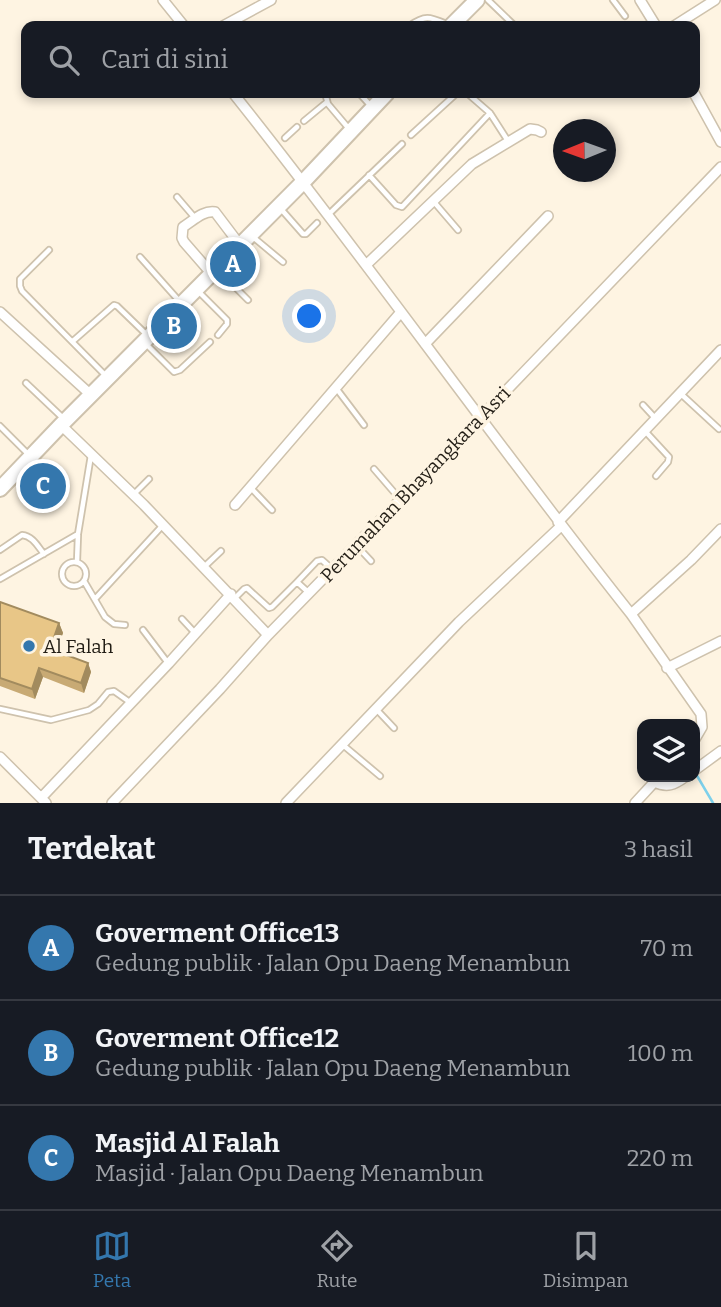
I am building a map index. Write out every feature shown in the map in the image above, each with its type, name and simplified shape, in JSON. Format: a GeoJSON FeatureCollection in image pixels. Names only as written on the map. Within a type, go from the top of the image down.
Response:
{"type":"FeatureCollection","features":[{"type":"Feature","properties":{"kind":"highway"},"geometry":{"type":"LineString","coordinates":[[456,21],[477,0]]}},
{"type":"Feature","properties":{"kind":"highway"},"geometry":{"type":"LineString","coordinates":[[0,489],[382,98]]}},
{"type":"Feature","properties":{"kind":"street"},"geometry":{"type":"LineString","coordinates":[[163,0],[180,21]]}},
{"type":"Feature","properties":{"kind":"street"},"geometry":{"type":"LineString","coordinates":[[232,21],[271,0]]}},
{"type":"Feature","properties":{"kind":"street"},"geometry":{"type":"LineString","coordinates":[[640,0],[653,21]]}},
{"type":"Feature","properties":{"kind":"street"},"geometry":{"type":"LineString","coordinates":[[682,21],[715,0]]}},
{"type":"Feature","properties":{"kind":"street"},"geometry":{"type":"LineString","coordinates":[[237,98],[304,181],[559,524],[631,614],[701,714],[700,730]]}},
{"type":"Feature","properties":{"kind":"street"},"geometry":{"type":"LineString","coordinates":[[697,98],[721,142]]}},
{"type":"Feature","properties":{"kind":"street"},"geometry":{"type":"LineString","coordinates":[[366,265],[472,164],[530,130],[541,132]]}},
{"type":"Feature","properties":{"kind":"street","name":"Perumahan Bhayangkara Asri"},"geometry":{"type":"LineString","coordinates":[[112,803],[308,593],[721,167]]}},
{"type":"Feature","properties":{"kind":"street"},"geometry":{"type":"LineString","coordinates":[[214,271],[182,238],[183,227],[205,212],[215,212],[245,240]]}},
{"type":"Feature","properties":{"kind":"street"},"geometry":{"type":"LineString","coordinates":[[425,344],[548,216]]}},
{"type":"Feature","properties":{"kind":"street"},"geometry":{"type":"LineString","coordinates":[[0,312],[90,395]]}},
{"type":"Feature","properties":{"kind":"street"},"geometry":{"type":"LineString","coordinates":[[235,505],[401,312]]}},
{"type":"Feature","properties":{"kind":"street"},"geometry":{"type":"LineString","coordinates":[[286,803],[459,622],[559,524],[721,350]]}},
{"type":"Feature","properties":{"kind":"street"},"geometry":{"type":"LineString","coordinates":[[63,423],[268,635]]}},
{"type":"Feature","properties":{"kind":"street"},"geometry":{"type":"LineString","coordinates":[[631,614],[721,529]]}},
{"type":"Feature","properties":{"kind":"street"},"geometry":{"type":"LineString","coordinates":[[0,757],[43,800],[233,596]]}},
{"type":"Feature","properties":{"kind":"street"},"geometry":{"type":"LineString","coordinates":[[667,668],[721,641]]}},
{"type":"Feature","properties":{"kind":"street"},"geometry":{"type":"LineString","coordinates":[[700,766],[721,751]]}},
{"type":"Feature","properties":{"kind":"street"},"geometry":{"type":"LineString","coordinates":[[635,803],[654,782]]}},
{"type":"Feature","properties":{"kind":"street"},"geometry":{"type":"LineString","coordinates":[[660,782],[665,786],[677,782]]}},
{"type":"Feature","properties":{"kind":"lane"},"geometry":{"type":"LineString","coordinates":[[488,0],[510,21]]}},
{"type":"Feature","properties":{"kind":"lane"},"geometry":{"type":"LineString","coordinates":[[613,0],[625,16]]}},
{"type":"Feature","properties":{"kind":"lane"},"geometry":{"type":"LineString","coordinates":[[416,21],[430,17],[439,21]]}},
{"type":"Feature","properties":{"kind":"lane"},"geometry":{"type":"LineString","coordinates":[[326,98],[351,131]]}},
{"type":"Feature","properties":{"kind":"lane"},"geometry":{"type":"LineString","coordinates":[[364,98],[373,108]]}},
{"type":"Feature","properties":{"kind":"lane"},"geometry":{"type":"LineString","coordinates":[[411,135],[452,98]]}},
{"type":"Feature","properties":{"kind":"lane"},"geometry":{"type":"LineString","coordinates":[[473,98],[490,113],[509,142]]}},
{"type":"Feature","properties":{"kind":"lane"},"geometry":{"type":"LineString","coordinates":[[304,121],[327,102]]}},
{"type":"Feature","properties":{"kind":"lane"},"geometry":{"type":"LineString","coordinates":[[369,175],[396,205],[402,207],[490,113]]}},
{"type":"Feature","properties":{"kind":"lane"},"geometry":{"type":"LineString","coordinates":[[285,138],[297,127]]}},
{"type":"Feature","properties":{"kind":"lane"},"geometry":{"type":"LineString","coordinates":[[328,215],[402,144]]}},
{"type":"Feature","properties":{"kind":"lane"},"geometry":{"type":"LineString","coordinates":[[177,197],[196,218]]}},
{"type":"Feature","properties":{"kind":"lane"},"geometry":{"type":"LineString","coordinates":[[433,201],[458,230]]}},
{"type":"Feature","properties":{"kind":"lane"},"geometry":{"type":"LineString","coordinates":[[278,206],[303,234],[317,223]]}},
{"type":"Feature","properties":{"kind":"lane"},"geometry":{"type":"LineString","coordinates":[[245,240],[283,262]]}},
{"type":"Feature","properties":{"kind":"lane"},"geometry":{"type":"LineString","coordinates":[[49,250],[20,279],[22,291],[108,377]]}},
{"type":"Feature","properties":{"kind":"lane"},"geometry":{"type":"LineString","coordinates":[[141,257],[181,304]]}},
{"type":"Feature","properties":{"kind":"lane"},"geometry":{"type":"LineString","coordinates":[[214,271],[248,300]]}},
{"type":"Feature","properties":{"kind":"lane"},"geometry":{"type":"LineString","coordinates":[[196,289],[227,320],[218,335]]}},
{"type":"Feature","properties":{"kind":"lane"},"geometry":{"type":"LineString","coordinates":[[73,341],[114,305],[174,372],[180,370],[210,342]]}},
{"type":"Feature","properties":{"kind":"lane"},"geometry":{"type":"LineString","coordinates":[[26,383],[63,423]]}},
{"type":"Feature","properties":{"kind":"lane"},"geometry":{"type":"LineString","coordinates":[[336,387],[363,425]]}},
{"type":"Feature","properties":{"kind":"lane"},"geometry":{"type":"LineString","coordinates":[[680,393],[719,429]]}},
{"type":"Feature","properties":{"kind":"lane"},"geometry":{"type":"LineString","coordinates":[[643,405],[656,419]]}},
{"type":"Feature","properties":{"kind":"lane"},"geometry":{"type":"LineString","coordinates":[[0,426],[30,457]]}},
{"type":"Feature","properties":{"kind":"lane"},"geometry":{"type":"LineString","coordinates":[[644,431],[669,457],[656,476]]}},
{"type":"Feature","properties":{"kind":"lane"},"geometry":{"type":"LineString","coordinates":[[77,562],[78,534],[91,454]]}},
{"type":"Feature","properties":{"kind":"lane"},"geometry":{"type":"LineString","coordinates":[[374,469],[400,499]]}},
{"type":"Feature","properties":{"kind":"lane"},"geometry":{"type":"LineString","coordinates":[[134,495],[149,479]]}},
{"type":"Feature","properties":{"kind":"lane"},"geometry":{"type":"LineString","coordinates":[[251,487],[272,510]]}},
{"type":"Feature","properties":{"kind":"lane"},"geometry":{"type":"LineString","coordinates":[[95,598],[163,524]]}},
{"type":"Feature","properties":{"kind":"lane"},"geometry":{"type":"LineString","coordinates":[[0,579],[78,534]]}},
{"type":"Feature","properties":{"kind":"lane"},"geometry":{"type":"LineString","coordinates":[[0,550],[26,535],[44,554]]}},
{"type":"Feature","properties":{"kind":"lane"},"geometry":{"type":"LineString","coordinates":[[355,544],[371,561]]}},
{"type":"Feature","properties":{"kind":"lane"},"geometry":{"type":"LineString","coordinates":[[204,567],[221,551]]}},
{"type":"Feature","properties":{"kind":"lane"},"geometry":{"type":"LineString","coordinates":[[233,596],[247,587],[269,608],[319,560],[325,561],[332,569]]}},
{"type":"Feature","properties":{"kind":"lane"},"geometry":{"type":"LineString","coordinates":[[77,562],[84,566],[86,572],[84,581],[74,586],[67,584],[62,572],[65,565],[77,562]]}},
{"type":"Feature","properties":{"kind":"lane"},"geometry":{"type":"LineString","coordinates":[[84,581],[105,617],[114,624],[125,625]]}},
{"type":"Feature","properties":{"kind":"lane"},"geometry":{"type":"LineString","coordinates":[[297,582],[308,593]]}},
{"type":"Feature","properties":{"kind":"lane"},"geometry":{"type":"LineString","coordinates":[[182,620],[195,634]]}},
{"type":"Feature","properties":{"kind":"lane"},"geometry":{"type":"LineString","coordinates":[[143,630],[169,663]]}},
{"type":"Feature","properties":{"kind":"lane"},"geometry":{"type":"LineString","coordinates":[[0,709],[51,720],[89,710],[108,692],[114,691],[131,703]]}},
{"type":"Feature","properties":{"kind":"lane"},"geometry":{"type":"LineString","coordinates":[[376,709],[394,728]]}},
{"type":"Feature","properties":{"kind":"lane"},"geometry":{"type":"LineString","coordinates":[[343,744],[380,776]]}},
{"type":"Feature","properties":{"kind":"building","name":"Al Falah"},"geometry":{"type":"Polygon","coordinates":[[[0,602],[59,623],[50,649],[88,663],[81,683],[39,668],[32,689],[0,678],[0,602]]]}},
{"type":"Feature","properties":{"kind":"waterway"},"geometry":{"type":"LineString","coordinates":[[700,781],[713,803]]}},
{"type":"Feature","properties":{"kind":"place","name":"Goverment Office13"},"geometry":{"type":"Point","coordinates":[233,264]}},
{"type":"Feature","properties":{"kind":"place","name":"Goverment Office12"},"geometry":{"type":"Point","coordinates":[174,326]}},
{"type":"Feature","properties":{"kind":"place","name":"Masjid Al Falah"},"geometry":{"type":"Point","coordinates":[43,486]}},
{"type":"Feature","properties":{"kind":"place","name":"Al Falah"},"geometry":{"type":"Point","coordinates":[29,646]}}]}
